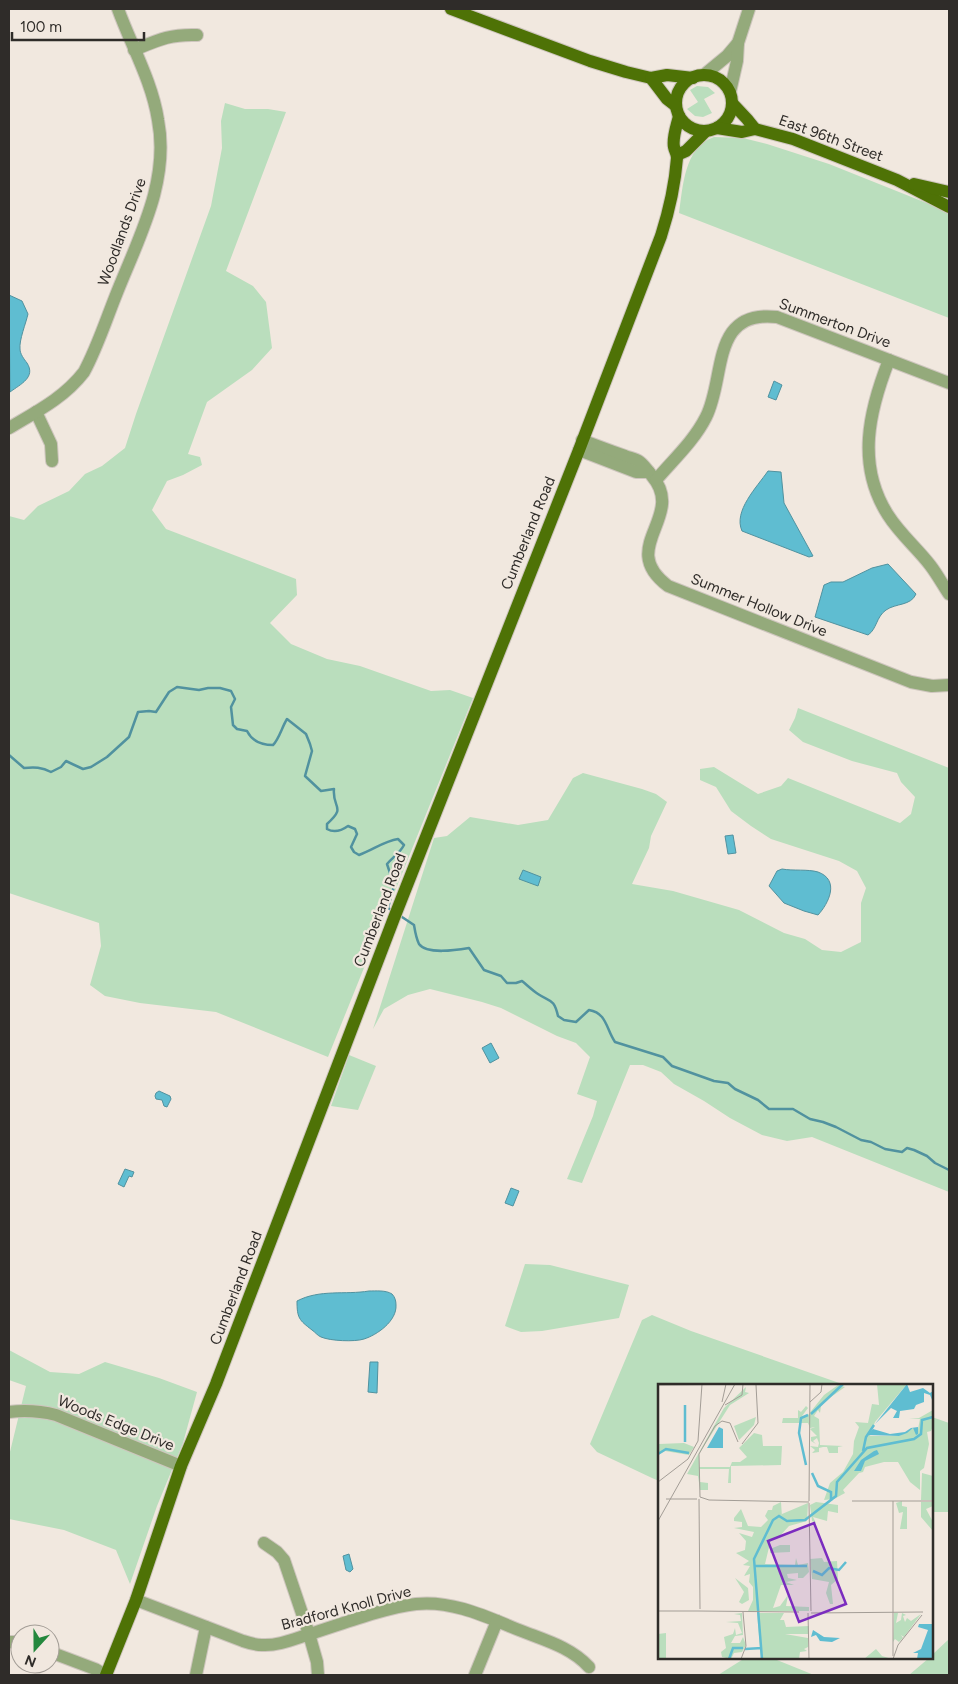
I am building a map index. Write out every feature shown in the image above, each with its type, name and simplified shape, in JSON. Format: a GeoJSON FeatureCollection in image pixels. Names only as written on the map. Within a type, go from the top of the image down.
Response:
{"type":"FeatureCollection","features":[{"type":"Feature","properties":{"kind":"main road"},"geometry":{"type":"LineString","coordinates":[[451,9],[608,67],[651,78],[667,75],[716,78],[726,87],[731,98],[731,109],[726,120],[686,151],[677,155]]}},
{"type":"Feature","properties":{"kind":"main road"},"geometry":{"type":"LineString","coordinates":[[677,111],[678,91],[684,83],[698,76]]}},
{"type":"Feature","properties":{"kind":"main road"},"geometry":{"type":"LineString","coordinates":[[651,78],[690,128],[695,130],[711,130]]}},
{"type":"Feature","properties":{"kind":"main road","name":"East 96th Street"},"geometry":{"type":"LineString","coordinates":[[731,98],[755,129]]}},
{"type":"Feature","properties":{"kind":"main road","name":"Cumberland Road"},"geometry":{"type":"LineString","coordinates":[[106,1675],[136,1600],[181,1466],[274,1235],[396,913],[581,445],[661,236],[671,200],[677,155],[674,148],[674,138],[677,111]]}},
{"type":"Feature","properties":{"kind":"main road","name":"East 96th Street"},"geometry":{"type":"LineString","coordinates":[[711,130],[742,132],[755,129],[802,142],[897,180],[949,207]]}},
{"type":"Feature","properties":{"kind":"main road","name":"East 96th Street"},"geometry":{"type":"LineString","coordinates":[[897,180],[949,192]]}},
{"type":"Feature","properties":{"kind":"street","name":"Woodlands Drive"},"geometry":{"type":"LineString","coordinates":[[9,428],[70,389],[84,372],[155,194],[161,160],[161,138],[155,104],[118,9]]}},
{"type":"Feature","properties":{"kind":"street"},"geometry":{"type":"LineString","coordinates":[[731,98],[738,43],[749,9]]}},
{"type":"Feature","properties":{"kind":"street"},"geometry":{"type":"LineString","coordinates":[[134,50],[167,37],[196,35]]}},
{"type":"Feature","properties":{"kind":"street"},"geometry":{"type":"LineString","coordinates":[[698,76],[727,56],[738,43]]}},
{"type":"Feature","properties":{"kind":"street","name":"Summerton Drive"},"geometry":{"type":"LineString","coordinates":[[652,476],[693,439],[706,418],[713,403],[724,346],[736,328],[748,320],[762,316],[777,317],[949,383]]}},
{"type":"Feature","properties":{"kind":"street"},"geometry":{"type":"LineString","coordinates":[[889,360],[878,388],[868,438],[870,465],[876,491],[888,515],[907,540],[930,565],[949,594]]}},
{"type":"Feature","properties":{"kind":"street"},"geometry":{"type":"LineString","coordinates":[[36,412],[51,444],[52,461]]}},
{"type":"Feature","properties":{"kind":"street"},"geometry":{"type":"LineString","coordinates":[[581,445],[636,472],[652,476]]}},
{"type":"Feature","properties":{"kind":"street","name":"Summer Hollow Drive"},"geometry":{"type":"LineString","coordinates":[[652,476],[662,494],[663,504],[658,524],[649,544],[649,565],[660,580],[668,586],[911,682],[932,686],[949,685]]}},
{"type":"Feature","properties":{"kind":"street","name":"Woods Edge Drive"},"geometry":{"type":"LineString","coordinates":[[9,1412],[23,1410],[41,1411],[56,1415],[181,1466]]}},
{"type":"Feature","properties":{"kind":"street"},"geometry":{"type":"LineString","coordinates":[[264,1543],[277,1552],[284,1560],[310,1634],[317,1662],[318,1675]]}},
{"type":"Feature","properties":{"kind":"street","name":"Bradford Knoll Drive"},"geometry":{"type":"LineString","coordinates":[[136,1600],[243,1641],[261,1645],[275,1644],[382,1612],[416,1604],[442,1605],[464,1609],[570,1651],[589,1667]]}},
{"type":"Feature","properties":{"kind":"street"},"geometry":{"type":"LineString","coordinates":[[475,1675],[497,1621]]}},
{"type":"Feature","properties":{"kind":"street"},"geometry":{"type":"LineString","coordinates":[[196,1675],[206,1627]]}},
{"type":"Feature","properties":{"kind":"street"},"geometry":{"type":"LineString","coordinates":[[60,1656],[106,1675]]}},
{"type":"Feature","properties":{"kind":"green space"},"geometry":{"type":"Polygon","coordinates":[[[697,86],[708,87],[715,93],[704,99],[712,113],[703,117],[695,116],[687,109],[698,102],[690,90],[697,86]]]}},
{"type":"Feature","properties":{"kind":"green space"},"geometry":{"type":"Polygon","coordinates":[[[225,103],[245,109],[268,109],[286,112],[226,271],[253,286],[266,302],[272,348],[252,370],[207,402],[188,454],[200,457],[202,465],[167,481],[152,510],[166,529],[296,579],[297,595],[270,623],[291,644],[327,659],[360,666],[431,691],[450,690],[473,698],[328,1057],[216,1012],[140,1003],[105,996],[90,985],[101,946],[99,923],[9,893],[9,516],[24,520],[38,506],[69,491],[85,474],[102,466],[125,448],[211,206],[222,148],[221,121],[225,103]]]}},
{"type":"Feature","properties":{"kind":"green space"},"geometry":{"type":"Polygon","coordinates":[[[714,137],[743,138],[767,144],[829,164],[949,212],[949,318],[679,213],[684,180],[691,159],[696,149],[714,137]]]}},
{"type":"Feature","properties":{"kind":"green space"},"geometry":{"type":"Polygon","coordinates":[[[798,708],[949,768],[949,1192],[812,1137],[787,1141],[762,1135],[674,1084],[661,1072],[643,1065],[630,1065],[582,1183],[567,1179],[593,1116],[597,1101],[577,1094],[590,1057],[576,1043],[557,1036],[501,1008],[430,989],[408,995],[384,1009],[373,1029],[434,838],[447,836],[470,817],[518,825],[548,820],[573,778],[583,773],[642,789],[656,794],[667,802],[651,836],[649,848],[632,884],[673,891],[739,910],[784,933],[805,939],[822,950],[841,952],[861,942],[861,903],[866,888],[857,871],[839,861],[771,839],[731,811],[716,787],[700,780],[700,769],[714,767],[758,794],[781,786],[788,778],[900,823],[911,814],[915,797],[901,782],[897,773],[852,761],[803,742],[789,730],[798,708]]]}},
{"type":"Feature","properties":{"kind":"green space"},"geometry":{"type":"Polygon","coordinates":[[[349,1055],[376,1066],[358,1110],[331,1106],[349,1055]]]}},
{"type":"Feature","properties":{"kind":"green space"},"geometry":{"type":"Polygon","coordinates":[[[525,1264],[550,1265],[629,1285],[619,1318],[542,1331],[521,1332],[505,1326],[525,1264]]]}},
{"type":"Feature","properties":{"kind":"green space"},"geometry":{"type":"Polygon","coordinates":[[[652,1315],[691,1331],[842,1384],[658,1384],[658,1481],[597,1452],[590,1444],[642,1320],[652,1315]]]}},
{"type":"Feature","properties":{"kind":"green space"},"geometry":{"type":"Polygon","coordinates":[[[9,1350],[50,1372],[79,1374],[105,1362],[159,1378],[197,1392],[183,1443],[157,1506],[130,1584],[116,1550],[64,1530],[9,1519],[9,1456],[26,1386],[9,1380],[9,1350]]]}},
{"type":"Feature","properties":{"kind":"green space"},"geometry":{"type":"Polygon","coordinates":[[[933,1417],[949,1423],[949,1512],[933,1512],[933,1417]]]}},
{"type":"Feature","properties":{"kind":"green space"},"geometry":{"type":"Polygon","coordinates":[[[949,1639],[949,1675],[909,1675],[928,1659],[933,1659],[933,1654],[949,1639]]]}},
{"type":"Feature","properties":{"kind":"green space"},"geometry":{"type":"Polygon","coordinates":[[[743,1659],[774,1659],[814,1675],[718,1675],[743,1659]]]}},
{"type":"Feature","properties":{"kind":"water"},"geometry":{"type":"Polygon","coordinates":[[[9,295],[22,301],[28,314],[20,349],[30,372],[23,383],[10,392],[9,295]]]}},
{"type":"Feature","properties":{"kind":"water"},"geometry":{"type":"Polygon","coordinates":[[[774,381],[782,385],[776,400],[768,397],[774,381]]]}},
{"type":"Feature","properties":{"kind":"water"},"geometry":{"type":"Polygon","coordinates":[[[768,471],[781,472],[784,503],[813,556],[809,557],[742,531],[740,523],[743,507],[768,471]]]}},
{"type":"Feature","properties":{"kind":"water"},"geometry":{"type":"Polygon","coordinates":[[[888,564],[916,594],[911,601],[886,610],[868,635],[815,617],[824,585],[831,582],[843,582],[872,568],[888,564]]]}},
{"type":"Feature","properties":{"kind":"water"},"geometry":{"type":"Polygon","coordinates":[[[733,835],[736,853],[728,854],[725,836],[733,835]]]}},
{"type":"Feature","properties":{"kind":"water"},"geometry":{"type":"Polygon","coordinates":[[[782,869],[818,872],[829,880],[831,886],[829,898],[818,915],[784,903],[769,886],[777,871],[782,869]]]}},
{"type":"Feature","properties":{"kind":"water"},"geometry":{"type":"Polygon","coordinates":[[[523,870],[541,877],[538,886],[519,879],[523,870]]]}},
{"type":"Feature","properties":{"kind":"water"},"geometry":{"type":"Polygon","coordinates":[[[491,1043],[499,1058],[490,1063],[482,1048],[491,1043]]]}},
{"type":"Feature","properties":{"kind":"water"},"geometry":{"type":"Polygon","coordinates":[[[159,1091],[170,1096],[171,1099],[167,1107],[164,1106],[162,1100],[156,1099],[156,1093],[159,1091]]]}},
{"type":"Feature","properties":{"kind":"water"},"geometry":{"type":"Polygon","coordinates":[[[125,1169],[134,1172],[132,1177],[129,1176],[124,1187],[118,1184],[125,1169]]]}},
{"type":"Feature","properties":{"kind":"water"},"geometry":{"type":"Polygon","coordinates":[[[511,1188],[519,1191],[513,1206],[505,1203],[511,1188]]]}},
{"type":"Feature","properties":{"kind":"water"},"geometry":{"type":"Polygon","coordinates":[[[384,1291],[392,1294],[396,1305],[390,1322],[375,1334],[364,1339],[342,1341],[321,1337],[304,1324],[298,1315],[297,1301],[306,1297],[384,1291]]]}},
{"type":"Feature","properties":{"kind":"water"},"geometry":{"type":"Polygon","coordinates":[[[370,1362],[378,1362],[377,1393],[368,1392],[370,1362]]]}},
{"type":"Feature","properties":{"kind":"water"},"geometry":{"type":"Polygon","coordinates":[[[349,1554],[353,1569],[350,1572],[346,1570],[343,1556],[349,1554]]]}},
{"type":"Feature","properties":{"kind":"waterway"},"geometry":{"type":"LineString","coordinates":[[9,755],[24,768],[38,768],[51,772],[61,767],[66,761],[83,769],[91,767],[107,757],[129,737],[138,712],[156,712],[169,692],[177,687],[199,690],[220,688],[231,691],[235,699],[231,707],[233,725],[237,729],[247,731],[258,742],[273,745],[287,719],[306,734],[312,751],[305,776],[321,791],[334,789],[337,810],[336,814],[327,824],[327,829],[338,831],[348,826],[355,829],[357,834],[351,847],[359,855],[393,840],[398,839],[404,845],[387,864],[390,873],[397,875],[388,908],[393,911]]}},
{"type":"Feature","properties":{"kind":"waterway"},"geometry":{"type":"LineString","coordinates":[[399,915],[414,925],[418,942],[423,947],[435,951],[469,948],[484,970],[501,976],[507,983],[522,981],[538,994],[551,1001],[555,1006],[558,1016],[564,1020],[576,1022],[589,1010],[595,1012],[603,1018],[615,1042],[663,1057],[672,1066],[714,1081],[728,1083],[735,1089],[758,1100],[769,1109],[793,1109],[810,1119],[836,1127],[861,1140],[871,1142],[885,1149],[902,1152],[907,1148],[914,1150],[949,1170]]}}]}
